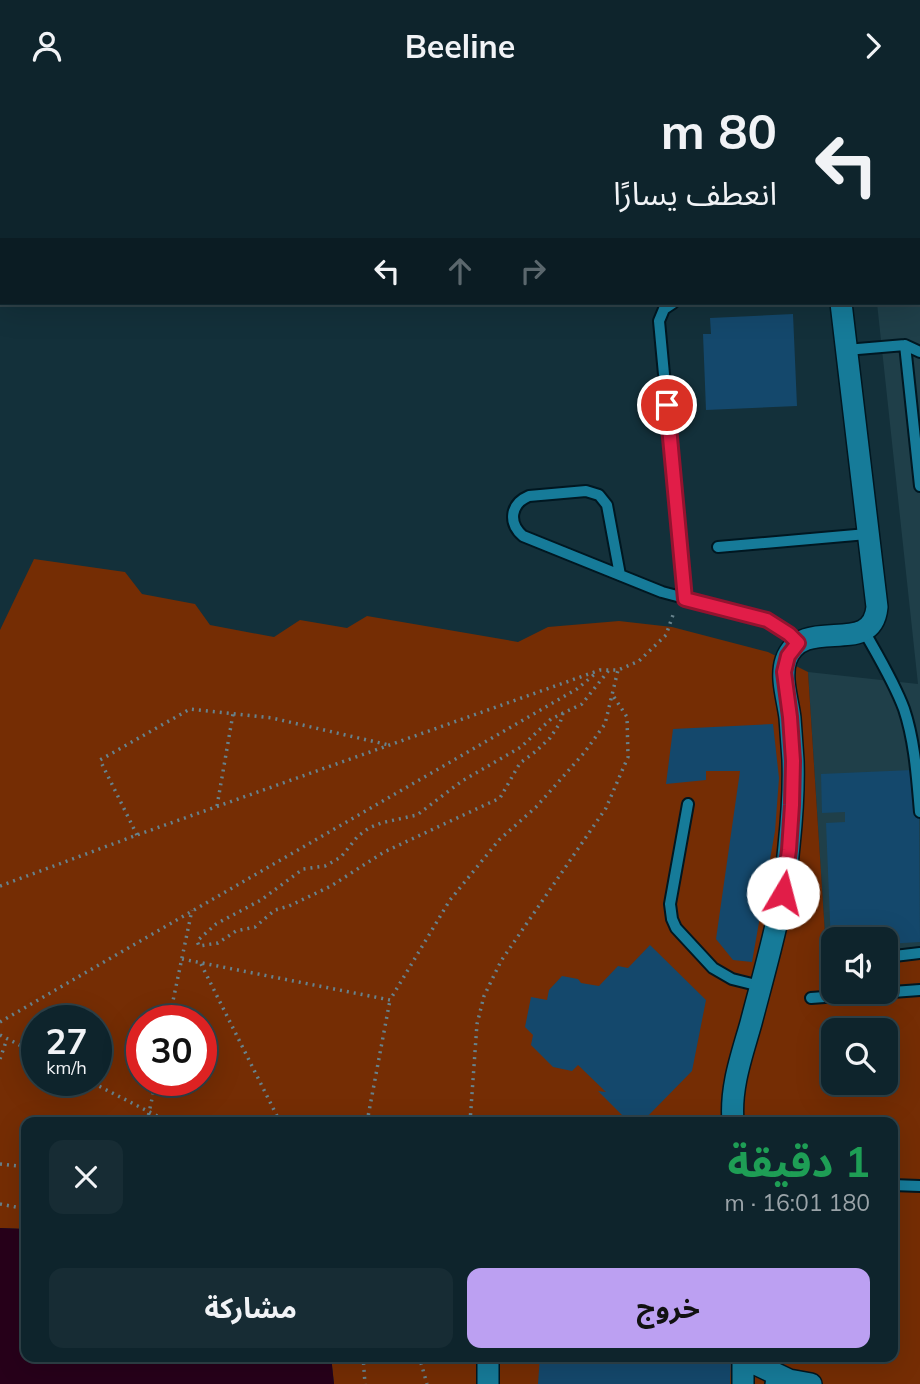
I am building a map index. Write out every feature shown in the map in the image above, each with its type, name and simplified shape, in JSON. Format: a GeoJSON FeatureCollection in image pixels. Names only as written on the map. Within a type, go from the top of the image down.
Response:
{"type":"FeatureCollection","features":[{"type":"Feature","properties":{"kind":"street"},"geometry":{"type":"LineString","coordinates":[[733,1117],[735,1081],[783,893],[789,850],[793,761],[784,672],[788,656],[798,643],[813,636],[850,635],[864,631],[874,621],[877,607],[841,305]]}},
{"type":"Feature","properties":{"kind":"street"},"geometry":{"type":"LineString","coordinates":[[488,1362],[488,1384]]}},
{"type":"Feature","properties":{"kind":"street"},"geometry":{"type":"LineString","coordinates":[[743,1362],[743,1384]]}},
{"type":"Feature","properties":{"kind":"street"},"geometry":{"type":"LineString","coordinates":[[751,1362],[782,1382],[811,1384]]}},
{"type":"Feature","properties":{"kind":"lane"},"geometry":{"type":"LineString","coordinates":[[670,305],[664,309],[659,321],[682,598]]}},
{"type":"Feature","properties":{"kind":"lane"},"geometry":{"type":"LineString","coordinates":[[905,345],[920,486]]}},
{"type":"Feature","properties":{"kind":"lane"},"geometry":{"type":"LineString","coordinates":[[846,350],[905,345],[920,352]]}},
{"type":"Feature","properties":{"kind":"lane"},"geometry":{"type":"LineString","coordinates":[[620,575],[607,505],[598,495],[586,491],[529,496],[522,499],[513,510],[513,525],[523,536],[620,575],[682,598],[767,620],[798,643]]}},
{"type":"Feature","properties":{"kind":"lane"},"geometry":{"type":"LineString","coordinates":[[718,547],[867,534]]}},
{"type":"Feature","properties":{"kind":"lane"},"geometry":{"type":"LineString","coordinates":[[864,631],[904,710],[912,741],[920,805]]}},
{"type":"Feature","properties":{"kind":"lane"},"geometry":{"type":"LineString","coordinates":[[688,804],[670,904],[672,919],[681,935],[713,968],[732,979],[760,986]]}},
{"type":"Feature","properties":{"kind":"lane"},"geometry":{"type":"LineString","coordinates":[[898,956],[920,953]]}},
{"type":"Feature","properties":{"kind":"lane"},"geometry":{"type":"LineString","coordinates":[[811,998],[920,990]]}},
{"type":"Feature","properties":{"kind":"lane"},"geometry":{"type":"LineString","coordinates":[[898,1185],[920,1186]]}},
{"type":"Feature","properties":{"kind":"path"},"geometry":{"type":"LineString","coordinates":[[0,886],[600,670],[618,670],[639,661],[666,635],[682,598]]}},
{"type":"Feature","properties":{"kind":"path"},"geometry":{"type":"LineString","coordinates":[[0,1022],[577,689],[600,670]]}},
{"type":"Feature","properties":{"kind":"path"},"geometry":{"type":"LineString","coordinates":[[563,713],[550,738],[520,763],[500,798],[384,852],[331,887],[275,910],[256,927],[236,931],[218,943],[199,946],[197,941],[216,924],[261,901],[303,869],[325,866],[341,857],[358,836],[369,828],[417,815],[463,781],[521,747],[551,719],[563,713],[582,704],[609,670]]}},
{"type":"Feature","properties":{"kind":"path"},"geometry":{"type":"LineString","coordinates":[[369,1117],[390,1000],[450,900],[499,840],[536,807],[605,725],[618,670]]}},
{"type":"Feature","properties":{"kind":"path"},"geometry":{"type":"LineString","coordinates":[[470,1117],[477,1024],[484,996],[501,961],[606,808],[628,757],[627,717],[612,694]]}},
{"type":"Feature","properties":{"kind":"path"},"geometry":{"type":"LineString","coordinates":[[137,835],[100,760],[190,709],[272,718],[390,745]]}},
{"type":"Feature","properties":{"kind":"path"},"geometry":{"type":"LineString","coordinates":[[217,807],[233,714]]}},
{"type":"Feature","properties":{"kind":"path"},"geometry":{"type":"LineString","coordinates":[[172,1005],[192,910]]}},
{"type":"Feature","properties":{"kind":"path"},"geometry":{"type":"LineString","coordinates":[[182,958],[390,1000]]}},
{"type":"Feature","properties":{"kind":"path"},"geometry":{"type":"LineString","coordinates":[[201,962],[278,1117]]}},
{"type":"Feature","properties":{"kind":"path"},"geometry":{"type":"LineString","coordinates":[[0,1035],[21,1046]]}},
{"type":"Feature","properties":{"kind":"path"},"geometry":{"type":"LineString","coordinates":[[0,1059],[7,1039]]}},
{"type":"Feature","properties":{"kind":"path"},"geometry":{"type":"LineString","coordinates":[[112,1093],[160,1117]]}},
{"type":"Feature","properties":{"kind":"path"},"geometry":{"type":"LineString","coordinates":[[148,1117],[153,1096]]}},
{"type":"Feature","properties":{"kind":"path"},"geometry":{"type":"LineString","coordinates":[[0,1164],[21,1166]]}},
{"type":"Feature","properties":{"kind":"path"},"geometry":{"type":"LineString","coordinates":[[0,1204],[21,1208]]}},
{"type":"Feature","properties":{"kind":"path"},"geometry":{"type":"LineString","coordinates":[[363,1362],[365,1384]]}},
{"type":"Feature","properties":{"kind":"path"},"geometry":{"type":"LineString","coordinates":[[421,1362],[427,1384]]}},
{"type":"Feature","properties":{"kind":"shaded area"},"geometry":{"type":"Polygon","coordinates":[[[877,305],[920,305],[920,954],[898,957],[898,927],[824,927],[808,672],[918,684],[877,305]]]}},
{"type":"Feature","properties":{"kind":"shaded area"},"geometry":{"type":"Polygon","coordinates":[[[34,559],[125,572],[142,594],[195,604],[210,625],[274,637],[300,620],[347,628],[367,616],[518,642],[548,627],[619,621],[672,627],[768,652],[808,672],[825,927],[821,927],[821,1004],[898,1004],[898,957],[920,954],[920,1384],[334,1384],[332,1362],[898,1362],[898,1117],[21,1117],[21,1229],[0,1228],[0,630],[34,559]]]}},
{"type":"Feature","properties":{"kind":"shaded area"},"geometry":{"type":"Polygon","coordinates":[[[0,1228],[21,1229],[21,1362],[332,1362],[334,1384],[0,1384],[0,1228]]]}},
{"type":"Feature","properties":{"kind":"building"},"geometry":{"type":"Polygon","coordinates":[[[793,314],[797,406],[706,410],[703,334],[711,334],[710,318],[793,314]]]}},
{"type":"Feature","properties":{"kind":"building"},"geometry":{"type":"Polygon","coordinates":[[[773,724],[779,778],[775,831],[752,962],[733,960],[716,939],[740,771],[706,771],[706,780],[666,784],[673,729],[773,724]]]}},
{"type":"Feature","properties":{"kind":"building"},"geometry":{"type":"Polygon","coordinates":[[[912,770],[913,810],[919,809],[920,942],[898,943],[898,927],[830,927],[826,823],[845,822],[845,812],[822,813],[821,774],[912,770]]]}},
{"type":"Feature","properties":{"kind":"building"},"geometry":{"type":"Polygon","coordinates":[[[650,945],[706,1000],[692,1071],[647,1117],[624,1117],[598,1091],[606,1092],[578,1065],[572,1071],[553,1067],[531,1045],[533,1035],[525,1027],[531,997],[547,1000],[549,990],[562,976],[599,986],[618,966],[628,968],[650,945]]]}},
{"type":"Feature","properties":{"kind":"building"},"geometry":{"type":"Polygon","coordinates":[[[540,1362],[731,1362],[730,1384],[538,1384],[540,1362]]]}},
{"type":"Feature","properties":{"kind":"route"},"geometry":{"type":"LineString","coordinates":[[667,405],[685,599],[767,620],[779,626],[798,643],[788,656],[784,672],[793,761],[789,850],[783,893]]}}]}
